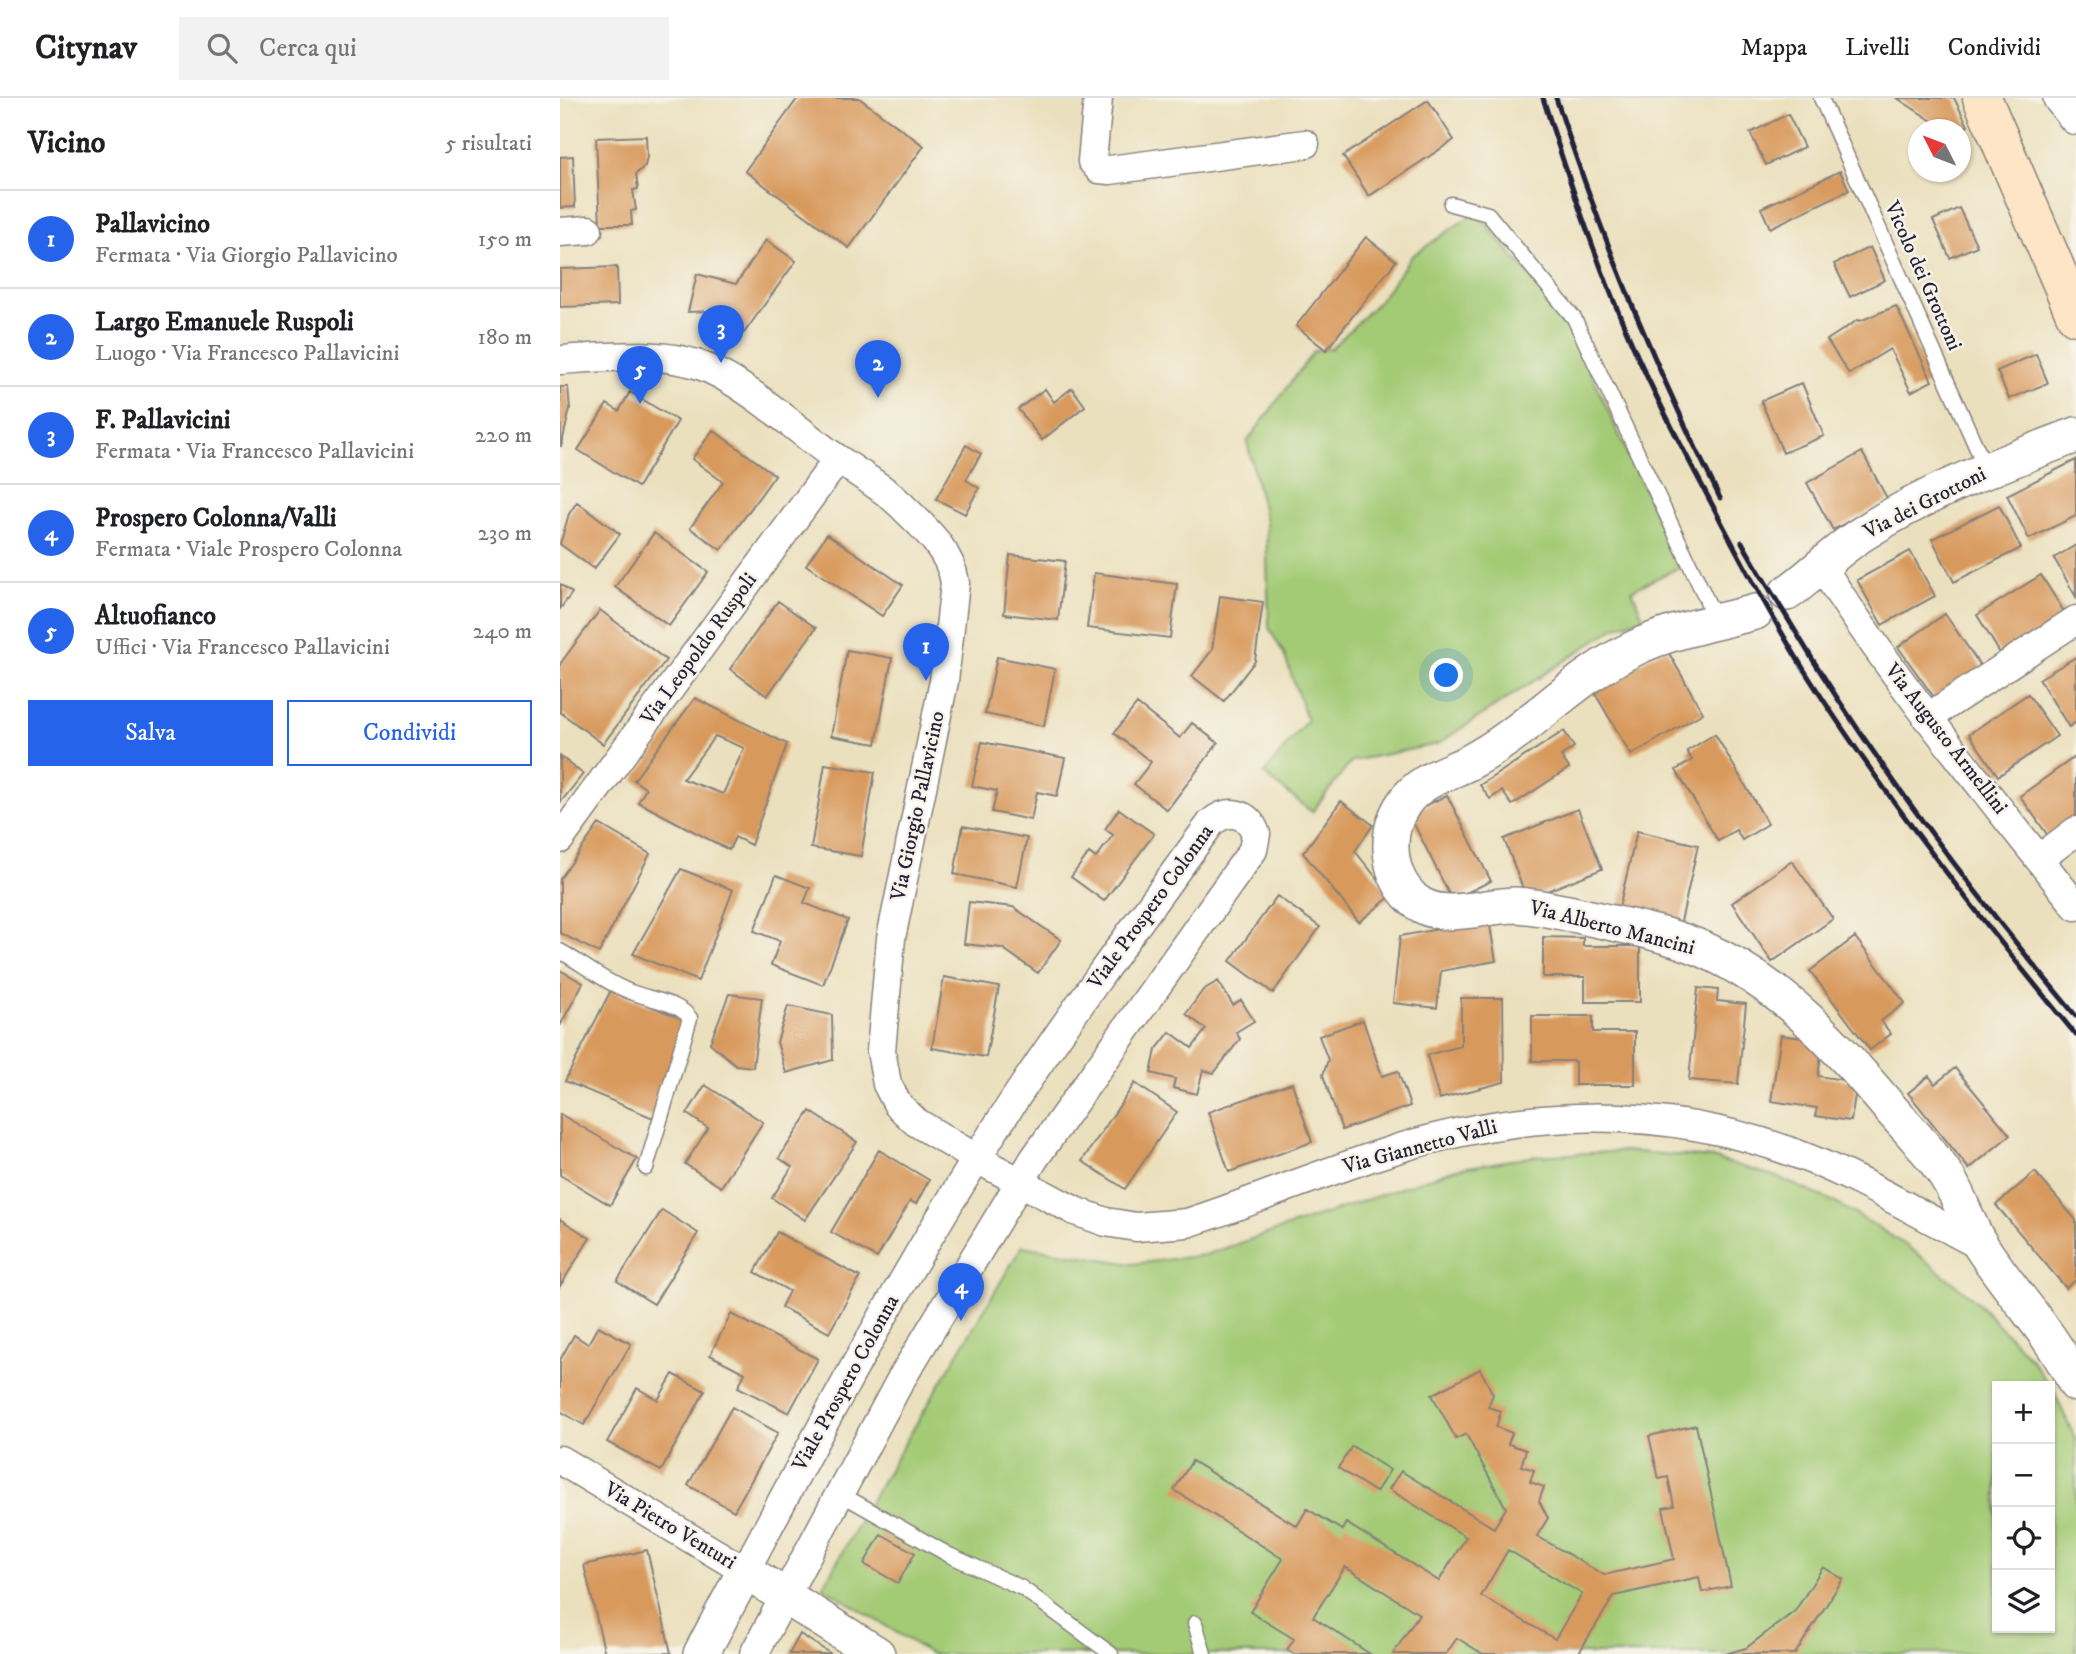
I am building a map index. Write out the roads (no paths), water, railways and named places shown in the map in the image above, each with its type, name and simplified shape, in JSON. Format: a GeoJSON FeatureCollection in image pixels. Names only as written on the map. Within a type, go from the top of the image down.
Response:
{"type":"FeatureCollection","features":[{"type":"Feature","properties":{"kind":"main road"},"geometry":{"type":"LineString","coordinates":[[1982,98],[2076,316]]}},
{"type":"Feature","properties":{"kind":"street"},"geometry":{"type":"LineString","coordinates":[[1098,98],[1092,162],[1099,169],[1110,170],[1305,144]]}},
{"type":"Feature","properties":{"kind":"street"},"geometry":{"type":"LineString","coordinates":[[2061,98],[2076,117]]}},
{"type":"Feature","properties":{"kind":"street","name":"Via Giorgio Pallavicino"},"geometry":{"type":"LineString","coordinates":[[560,360],[642,357],[681,360],[707,368],[743,389],[904,508],[947,556],[955,583],[944,681],[891,938],[881,1051],[887,1084],[898,1105],[916,1122],[1019,1183]]}},
{"type":"Feature","properties":{"kind":"street","name":"Via dei Grottoni"},"geometry":{"type":"LineString","coordinates":[[1787,593],[1846,545],[1920,501],[1987,470],[2076,435]]}},
{"type":"Feature","properties":{"kind":"street","name":"Via Leopoldo Ruspoli"},"geometry":{"type":"LineString","coordinates":[[560,839],[838,459]]}},
{"type":"Feature","properties":{"kind":"street","name":"Via Augusto Armellini"},"geometry":{"type":"LineString","coordinates":[[1822,567],[1927,718],[2076,906]]}},
{"type":"Feature","properties":{"kind":"street"},"geometry":{"type":"LineString","coordinates":[[1717,622],[1755,611]]}},
{"type":"Feature","properties":{"kind":"street"},"geometry":{"type":"LineString","coordinates":[[1927,718],[2076,620]]}},
{"type":"Feature","properties":{"kind":"street","name":"Via Alberto Mancini"},"geometry":{"type":"LineString","coordinates":[[1717,622],[1653,640],[1622,654],[1480,756],[1422,785],[1404,802],[1394,822],[1391,844],[1395,871],[1411,897],[1433,909],[1454,912],[1516,905],[1543,908],[1687,943],[1715,955],[1763,984],[1830,1039],[1931,1155],[1952,1185],[1981,1246]]}},
{"type":"Feature","properties":{"kind":"street","name":"Viale Prospero Colonna"},"geometry":{"type":"LineString","coordinates":[[701,1654],[857,1360],[977,1159],[1090,989],[1211,822],[1226,813],[1244,816],[1253,825],[1256,834],[1253,850],[1019,1183],[901,1381],[754,1654]]}},
{"type":"Feature","properties":{"kind":"street"},"geometry":{"type":"LineString","coordinates":[[2039,859],[2076,831]]}},
{"type":"Feature","properties":{"kind":"street","name":"Via Giannetto Valli"},"geometry":{"type":"LineString","coordinates":[[1019,1183],[1075,1211],[1106,1222],[1136,1227],[1166,1226],[1210,1215],[1384,1153],[1467,1130],[1563,1118],[1680,1122],[1728,1132],[1799,1155],[1858,1181],[1981,1246],[2054,1346],[2076,1384]]}},
{"type":"Feature","properties":{"kind":"street","name":"Via Pietro Venturi"},"geometry":{"type":"LineString","coordinates":[[560,1460],[745,1571]]}},
{"type":"Feature","properties":{"kind":"street"},"geometry":{"type":"LineString","coordinates":[[745,1571],[877,1654]]}},
{"type":"Feature","properties":{"kind":"lane","name":"Vicolo dei Grottoni"},"geometry":{"type":"LineString","coordinates":[[1821,98],[1987,470]]}},
{"type":"Feature","properties":{"kind":"lane"},"geometry":{"type":"LineString","coordinates":[[1451,204],[1488,214],[1574,318],[1717,622]]}},
{"type":"Feature","properties":{"kind":"lane"},"geometry":{"type":"LineString","coordinates":[[560,951],[628,992],[669,1005],[690,1018],[646,1168]]}},
{"type":"Feature","properties":{"kind":"lane"},"geometry":{"type":"LineString","coordinates":[[839,1493],[949,1555],[1023,1588],[1111,1654]]}},
{"type":"Feature","properties":{"kind":"lane"},"geometry":{"type":"LineString","coordinates":[[1195,1623],[1204,1654]]}},
{"type":"Feature","properties":{"kind":"railway"},"geometry":{"type":"LineString","coordinates":[[1543,98],[1584,222],[1632,344],[1651,386],[1773,618],[1811,681],[1905,817],[1972,906],[2076,1035]]}},
{"type":"Feature","properties":{"kind":"railway"},"geometry":{"type":"LineString","coordinates":[[1556,98],[1630,301],[1720,498]]}},
{"type":"Feature","properties":{"kind":"railway"},"geometry":{"type":"LineString","coordinates":[[1742,542],[1823,676],[1890,776],[1999,922],[2076,1016]]}},
{"type":"Feature","properties":{"kind":"place","name":"F. Pallavicini"},"geometry":{"type":"Point","coordinates":[721,363]}},
{"type":"Feature","properties":{"kind":"place","name":"Largo Emanuele Ruspoli"},"geometry":{"type":"Point","coordinates":[878,398]}},
{"type":"Feature","properties":{"kind":"place","name":"Altuofianco"},"geometry":{"type":"Point","coordinates":[640,404]}},
{"type":"Feature","properties":{"kind":"place","name":"Pallavicino"},"geometry":{"type":"Point","coordinates":[926,681]}},
{"type":"Feature","properties":{"kind":"place","name":"Prospero Colonna/Valli"},"geometry":{"type":"Point","coordinates":[961,1321]}}]}
